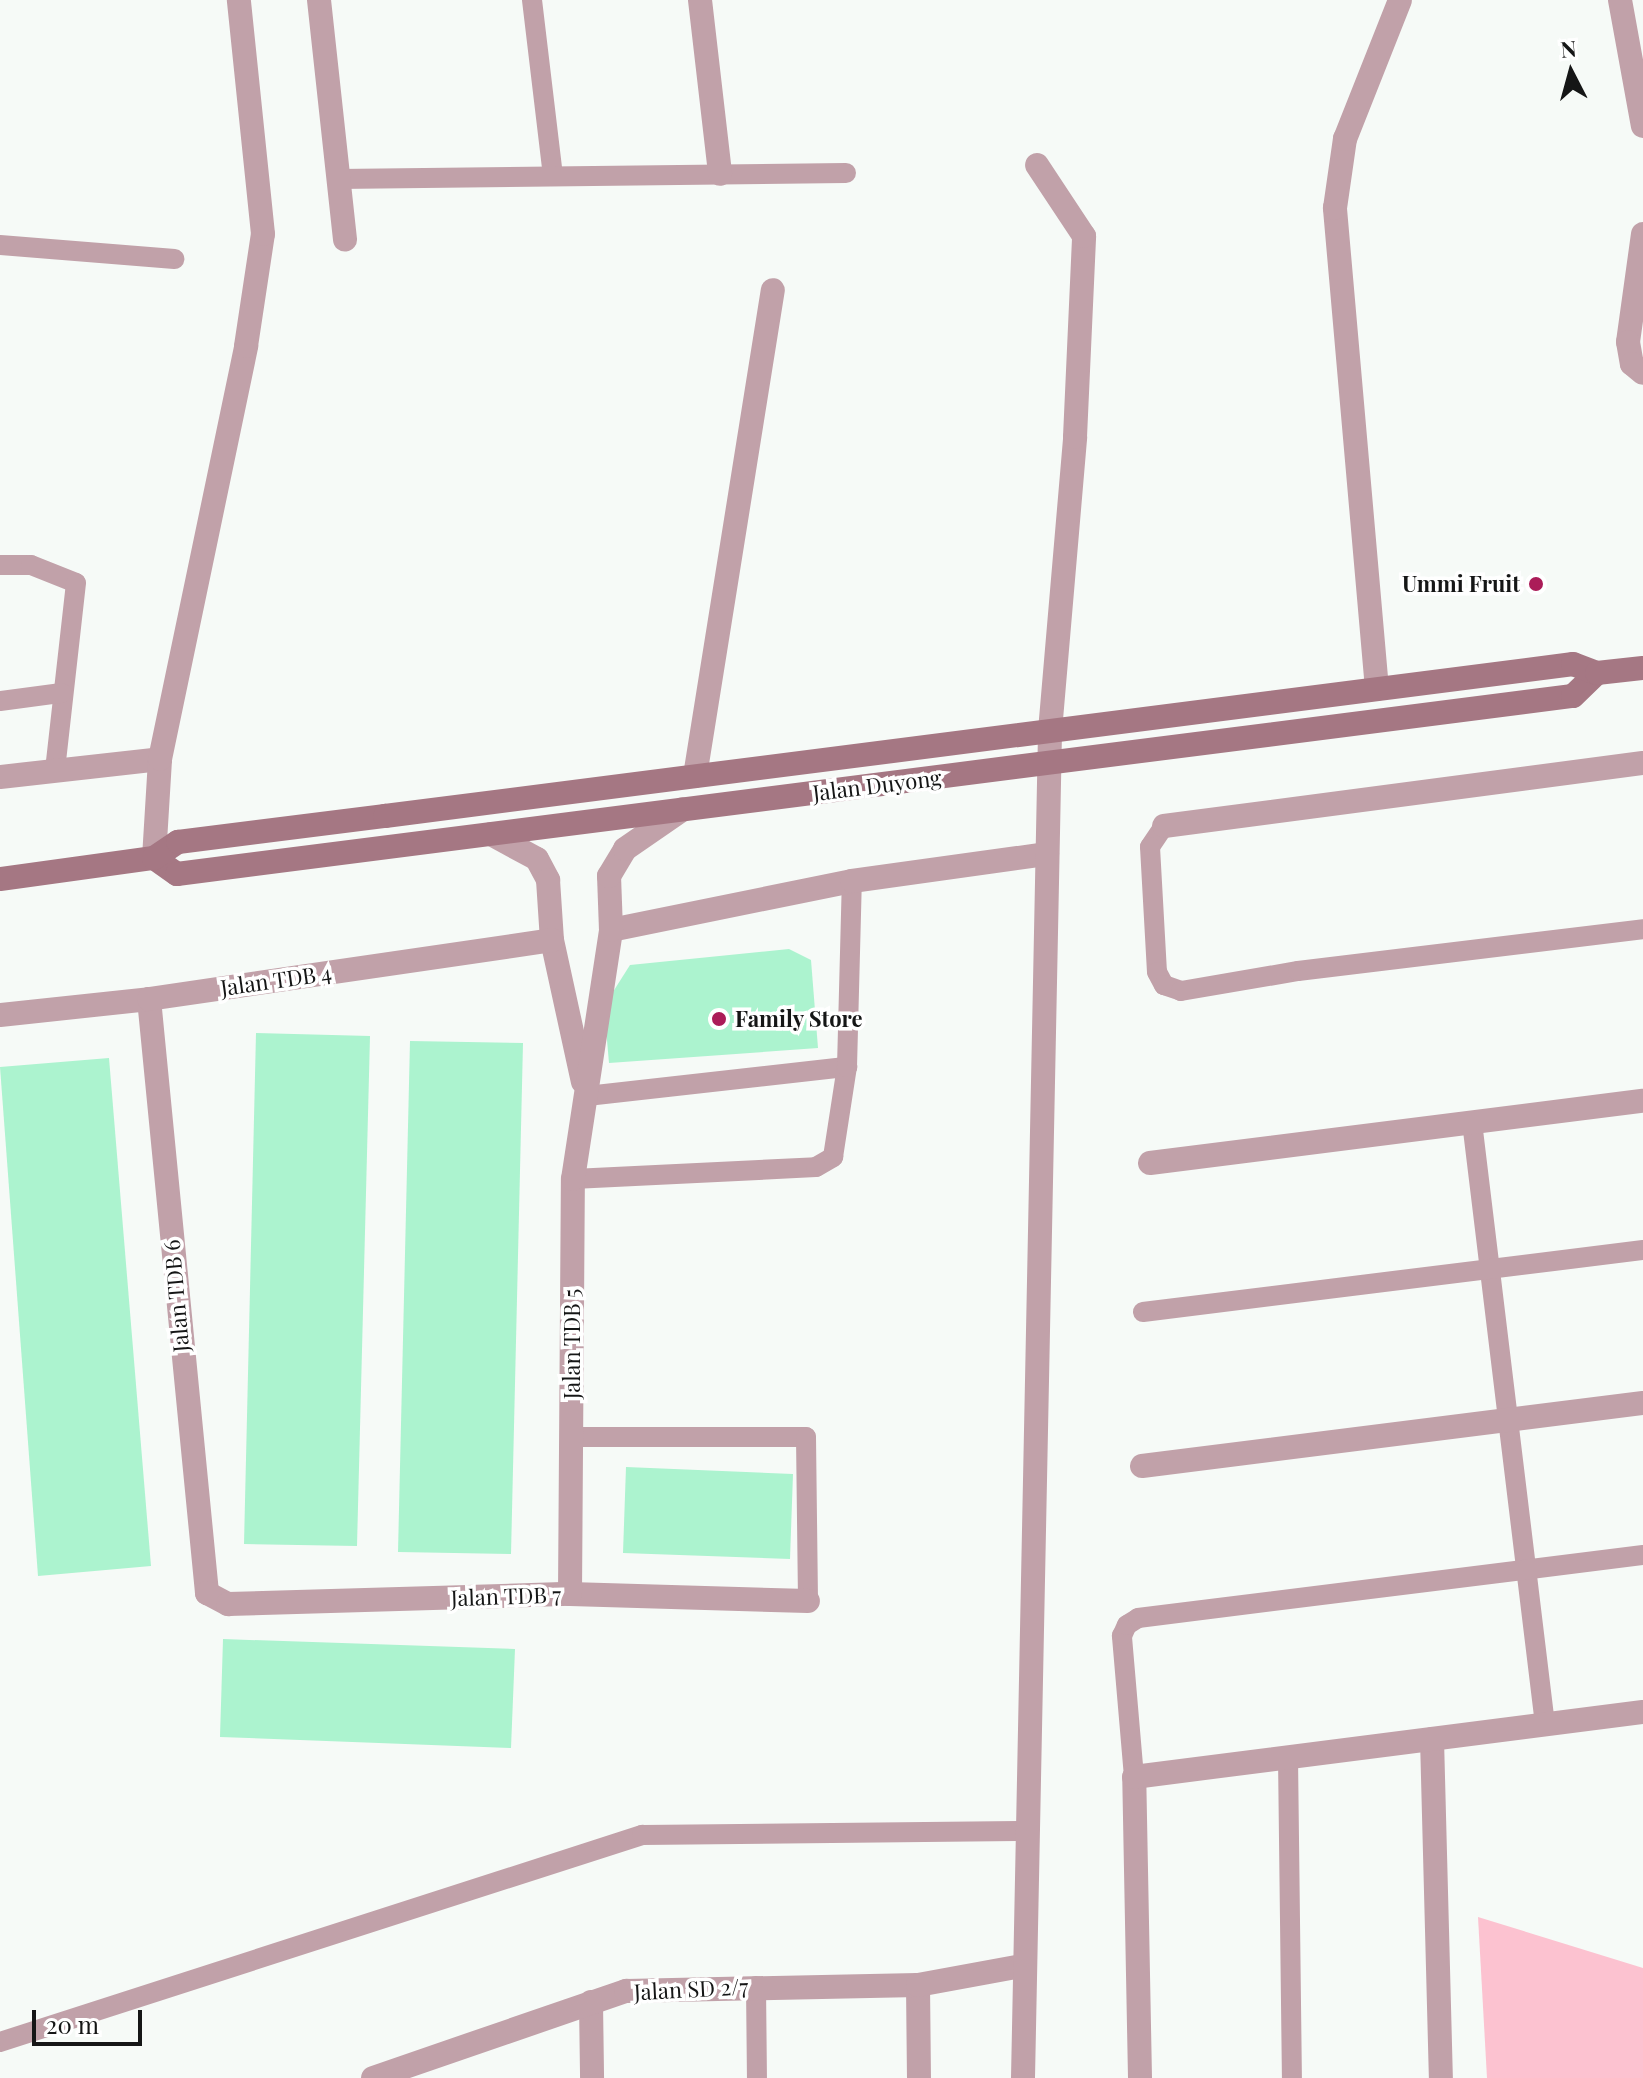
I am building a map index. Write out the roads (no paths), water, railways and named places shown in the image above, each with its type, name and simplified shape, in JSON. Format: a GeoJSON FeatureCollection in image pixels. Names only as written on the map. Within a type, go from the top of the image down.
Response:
{"type":"FeatureCollection","features":[{"type":"Feature","properties":{"kind":"main road","name":"Jalan Duyong"},"geometry":{"type":"LineString","coordinates":[[0,879],[154,858],[178,842],[1573,664],[1597,673],[1643,668]]}},
{"type":"Feature","properties":{"kind":"main road","name":"Jalan Duyong"},"geometry":{"type":"LineString","coordinates":[[154,858],[177,874],[1573,696],[1597,673]]}},
{"type":"Feature","properties":{"kind":"street"},"geometry":{"type":"LineString","coordinates":[[154,858],[160,759],[246,346],[263,234],[239,0]]}},
{"type":"Feature","properties":{"kind":"street"},"geometry":{"type":"LineString","coordinates":[[319,0],[345,240]]}},
{"type":"Feature","properties":{"kind":"street"},"geometry":{"type":"LineString","coordinates":[[700,0],[720,174]]}},
{"type":"Feature","properties":{"kind":"street"},"geometry":{"type":"LineString","coordinates":[[1377,689],[1335,208],[1345,139],[1400,0]]}},
{"type":"Feature","properties":{"kind":"street"},"geometry":{"type":"LineString","coordinates":[[1620,0],[1643,126]]}},
{"type":"Feature","properties":{"kind":"street"},"geometry":{"type":"LineString","coordinates":[[1023,2078],[1022,1966],[1050,731],[1075,437],[1084,236],[1037,165]]}},
{"type":"Feature","properties":{"kind":"street"},"geometry":{"type":"LineString","coordinates":[[1643,234],[1628,342],[1632,364],[1643,373]]}},
{"type":"Feature","properties":{"kind":"street"},"geometry":{"type":"LineString","coordinates":[[695,776],[773,290]]}},
{"type":"Feature","properties":{"kind":"street"},"geometry":{"type":"LineString","coordinates":[[0,777],[160,759]]}},
{"type":"Feature","properties":{"kind":"street"},"geometry":{"type":"LineString","coordinates":[[1164,826],[1643,763]]}},
{"type":"Feature","properties":{"kind":"street","name":"Jalan TDB 5"},"geometry":{"type":"LineString","coordinates":[[570,1594],[573,1179],[611,930],[609,876],[625,849],[683,809]]}},
{"type":"Feature","properties":{"kind":"street"},"geometry":{"type":"LineString","coordinates":[[491,834],[537,859],[548,880],[552,940],[587,1096]]}},
{"type":"Feature","properties":{"kind":"street"},"geometry":{"type":"LineString","coordinates":[[611,930],[852,881],[1047,854]]}},
{"type":"Feature","properties":{"kind":"street","name":"Jalan TDB 4"},"geometry":{"type":"LineString","coordinates":[[0,1015],[149,999],[552,940]]}},
{"type":"Feature","properties":{"kind":"street","name":"Jalan TDB 6"},"geometry":{"type":"LineString","coordinates":[[149,999],[207,1593]]}},
{"type":"Feature","properties":{"kind":"street"},"geometry":{"type":"LineString","coordinates":[[1150,1163],[1643,1101]]}},
{"type":"Feature","properties":{"kind":"street"},"geometry":{"type":"LineString","coordinates":[[1142,1466],[1643,1403]]}},
{"type":"Feature","properties":{"kind":"street","name":"Jalan TDB 7"},"geometry":{"type":"LineString","coordinates":[[207,1593],[228,1604],[570,1594],[808,1601]]}},
{"type":"Feature","properties":{"kind":"street"},"geometry":{"type":"LineString","coordinates":[[1140,2078],[1134,1777],[1643,1712]]}},
{"type":"Feature","properties":{"kind":"street"},"geometry":{"type":"LineString","coordinates":[[1432,1739],[1441,2078]]}},
{"type":"Feature","properties":{"kind":"street","name":"Jalan SD 2/7"},"geometry":{"type":"LineString","coordinates":[[373,2078],[591,2002],[663,1987],[918,1985],[1022,1966]]}},
{"type":"Feature","properties":{"kind":"street"},"geometry":{"type":"LineString","coordinates":[[918,1985],[919,2078]]}},
{"type":"Feature","properties":{"kind":"street"},"geometry":{"type":"LineString","coordinates":[[591,2002],[592,2078]]}},
{"type":"Feature","properties":{"kind":"lane"},"geometry":{"type":"LineString","coordinates":[[532,0],[553,176]]}},
{"type":"Feature","properties":{"kind":"lane"},"geometry":{"type":"LineString","coordinates":[[338,179],[846,173]]}},
{"type":"Feature","properties":{"kind":"lane"},"geometry":{"type":"LineString","coordinates":[[0,245],[174,259]]}},
{"type":"Feature","properties":{"kind":"lane"},"geometry":{"type":"LineString","coordinates":[[0,565],[31,565],[76,583],[61,693],[55,771]]}},
{"type":"Feature","properties":{"kind":"lane"},"geometry":{"type":"LineString","coordinates":[[0,701],[61,693]]}},
{"type":"Feature","properties":{"kind":"lane"},"geometry":{"type":"LineString","coordinates":[[1164,826],[1150,847],[1157,972],[1164,985],[1181,991],[1298,971],[1643,929]]}},
{"type":"Feature","properties":{"kind":"lane"},"geometry":{"type":"LineString","coordinates":[[573,1179],[816,1167],[833,1157],[847,1067],[852,881]]}},
{"type":"Feature","properties":{"kind":"lane"},"geometry":{"type":"LineString","coordinates":[[587,1096],[847,1067]]}},
{"type":"Feature","properties":{"kind":"lane"},"geometry":{"type":"LineString","coordinates":[[1472,1122],[1545,1724]]}},
{"type":"Feature","properties":{"kind":"lane"},"geometry":{"type":"LineString","coordinates":[[1143,1312],[1643,1250]]}},
{"type":"Feature","properties":{"kind":"lane"},"geometry":{"type":"LineString","coordinates":[[571,1437],[806,1437],[808,1601]]}},
{"type":"Feature","properties":{"kind":"lane"},"geometry":{"type":"LineString","coordinates":[[1134,1777],[1122,1636],[1127,1625],[1138,1618],[1643,1555]]}},
{"type":"Feature","properties":{"kind":"lane"},"geometry":{"type":"LineString","coordinates":[[1288,1757],[1292,2078]]}},
{"type":"Feature","properties":{"kind":"lane"},"geometry":{"type":"LineString","coordinates":[[0,2042],[642,1835],[1025,1831]]}},
{"type":"Feature","properties":{"kind":"lane"},"geometry":{"type":"LineString","coordinates":[[756,1986],[757,2078]]}},
{"type":"Feature","properties":{"kind":"place","name":"Ummi Fruit"},"geometry":{"type":"Point","coordinates":[1536,584]}},
{"type":"Feature","properties":{"kind":"place","name":"Family Store"},"geometry":{"type":"Point","coordinates":[719,1019]}}]}
